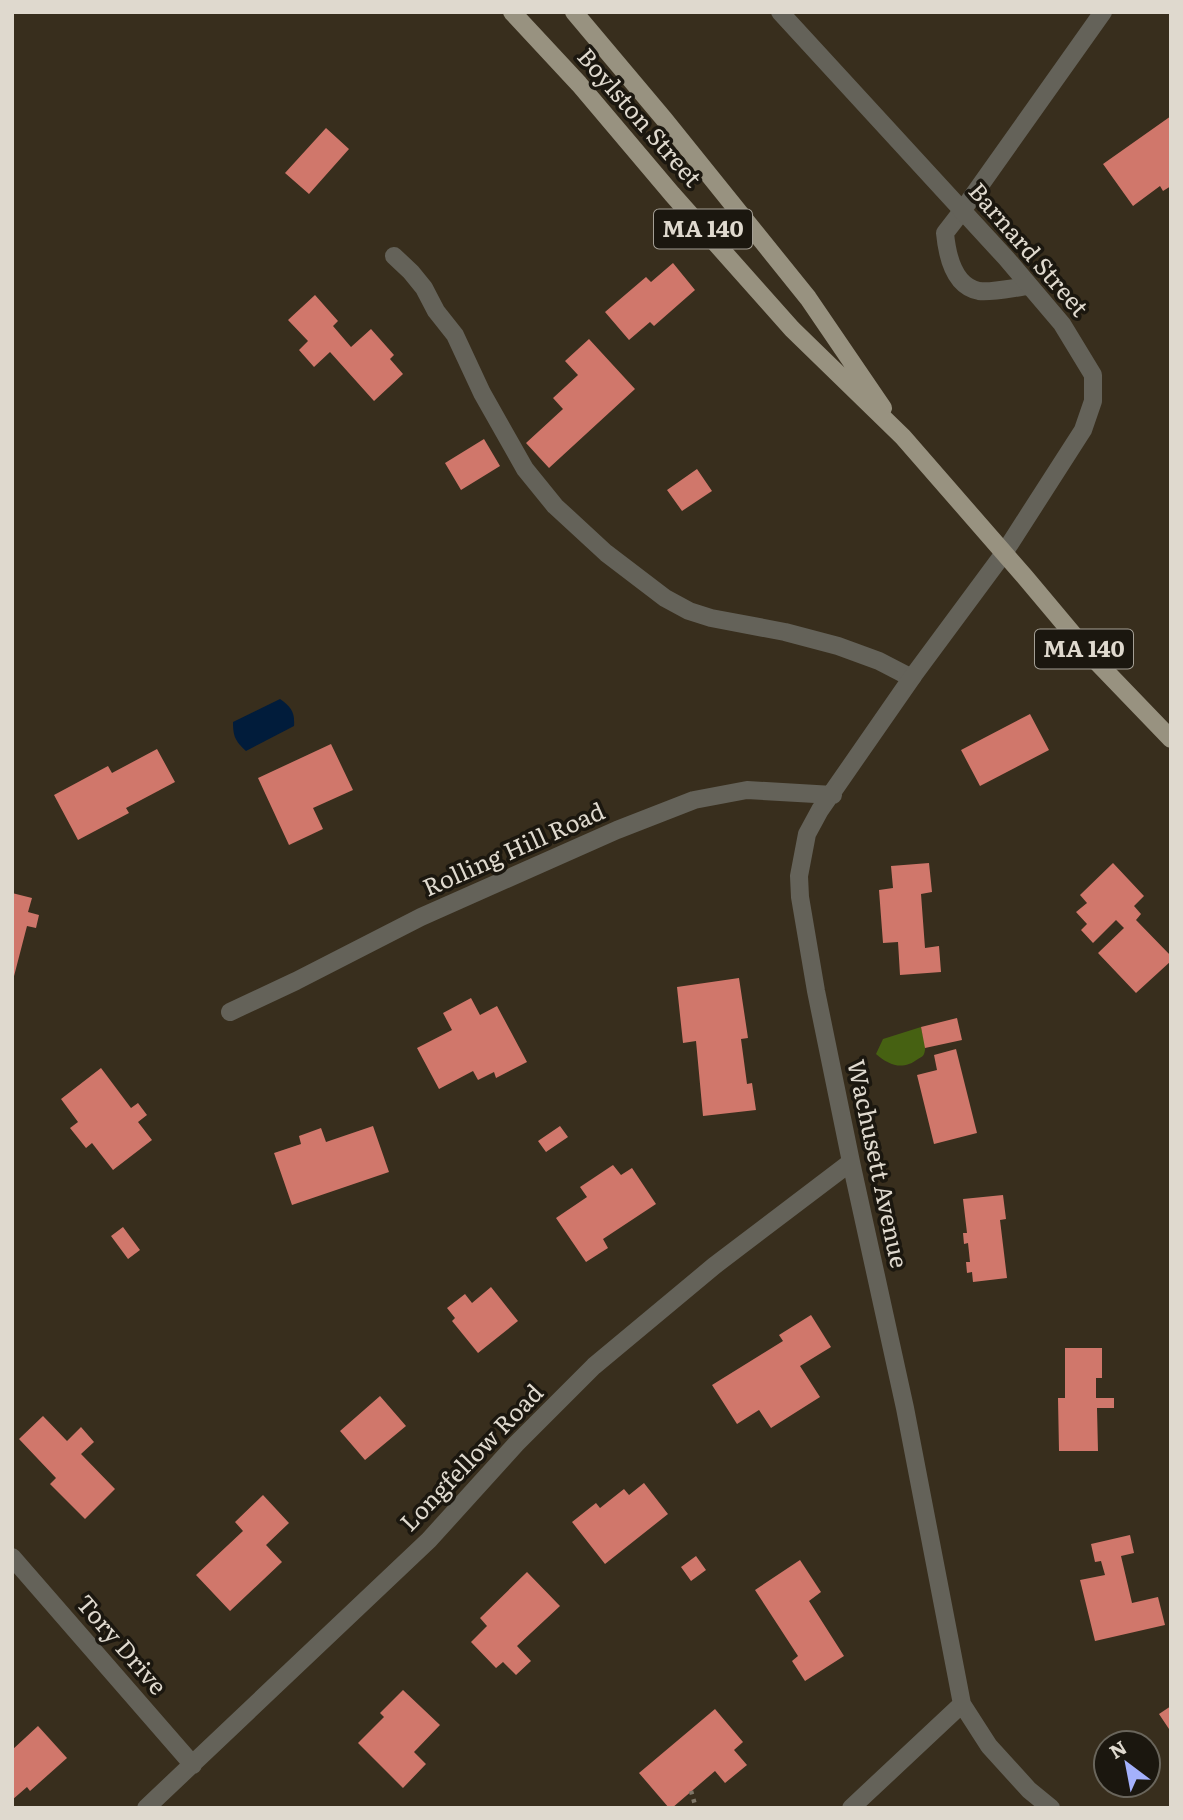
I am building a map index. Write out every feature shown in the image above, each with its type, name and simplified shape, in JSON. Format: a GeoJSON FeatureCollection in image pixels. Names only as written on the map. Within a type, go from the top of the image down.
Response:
{"type":"FeatureCollection","features":[{"type":"Feature","properties":{"kind":"main road","name":"Boylston Street"},"geometry":{"type":"LineString","coordinates":[[512,12],[579,84],[792,329],[902,437],[1119,688],[1171,739]]}},
{"type":"Feature","properties":{"kind":"main road","name":"Boylston Street"},"geometry":{"type":"LineString","coordinates":[[574,12],[808,298],[902,437]]}},
{"type":"Feature","properties":{"kind":"street","name":"Barnard Street"},"geometry":{"type":"LineString","coordinates":[[780,12],[1030,286],[1062,324],[1093,375],[1093,401],[1083,430],[1004,553]]}},
{"type":"Feature","properties":{"kind":"street"},"geometry":{"type":"LineString","coordinates":[[1030,286],[979,291],[962,281],[947,257],[945,233],[1104,12]]}},
{"type":"Feature","properties":{"kind":"street"},"geometry":{"type":"LineString","coordinates":[[394,256],[425,288],[436,311],[455,335],[482,393],[525,469],[561,513],[606,553],[664,598],[689,611],[828,643],[913,676]]}},
{"type":"Feature","properties":{"kind":"street","name":"Wachusett Avenue"},"geometry":{"type":"LineString","coordinates":[[1004,553],[913,676],[833,795],[820,810],[807,834],[800,862],[799,886],[850,1163],[905,1408],[962,1704],[989,1746],[1029,1790],[1051,1808]]}},
{"type":"Feature","properties":{"kind":"street","name":"Rolling Hill Road"},"geometry":{"type":"LineString","coordinates":[[230,1012],[417,919],[607,835],[694,800],[747,790],[833,795]]}},
{"type":"Feature","properties":{"kind":"street","name":"Longfellow Road"},"geometry":{"type":"LineString","coordinates":[[146,1808],[429,1540],[516,1444],[594,1366],[714,1266],[850,1163]]}},
{"type":"Feature","properties":{"kind":"street","name":"Tory Drive"},"geometry":{"type":"LineString","coordinates":[[12,1557],[193,1765]]}},
{"type":"Feature","properties":{"kind":"street"},"geometry":{"type":"LineString","coordinates":[[851,1808],[962,1704]]}},
{"type":"Feature","properties":{"kind":"path"},"geometry":{"type":"LineString","coordinates":[[691,1791],[696,1808]]}},
{"type":"Feature","properties":{"kind":"green space"},"geometry":{"type":"Polygon","coordinates":[[[921,1027],[925,1052],[912,1063],[896,1065],[876,1054],[883,1039],[921,1027]]]}},
{"type":"Feature","properties":{"kind":"water"},"geometry":{"type":"Polygon","coordinates":[[[280,699],[292,710],[294,726],[246,751],[235,738],[233,722],[280,699]]]}},
{"type":"Feature","properties":{"kind":"building"},"geometry":{"type":"Polygon","coordinates":[[[1171,116],[1171,186],[1163,191],[1160,186],[1133,206],[1103,164],[1171,116]]]}},
{"type":"Feature","properties":{"kind":"building"},"geometry":{"type":"Polygon","coordinates":[[[326,128],[349,149],[309,194],[285,173],[326,128]]]}},
{"type":"Feature","properties":{"kind":"building"},"geometry":{"type":"Polygon","coordinates":[[[673,263],[695,290],[654,326],[650,322],[629,340],[605,312],[646,277],[651,282],[673,263]]]}},
{"type":"Feature","properties":{"kind":"building"},"geometry":{"type":"Polygon","coordinates":[[[315,295],[338,321],[333,326],[351,347],[371,329],[394,355],[390,359],[403,374],[374,401],[330,352],[314,367],[299,350],[308,341],[288,320],[315,295]]]}},
{"type":"Feature","properties":{"kind":"building"},"geometry":{"type":"Polygon","coordinates":[[[589,339],[635,389],[549,468],[526,443],[563,409],[553,398],[578,375],[565,361],[589,339]]]}},
{"type":"Feature","properties":{"kind":"building"},"geometry":{"type":"Polygon","coordinates":[[[484,439],[500,466],[461,490],[445,463],[484,439]]]}},
{"type":"Feature","properties":{"kind":"building"},"geometry":{"type":"Polygon","coordinates":[[[697,469],[712,491],[682,511],[667,490],[697,469]]]}},
{"type":"Feature","properties":{"kind":"building"},"geometry":{"type":"Polygon","coordinates":[[[1030,714],[1049,750],[980,786],[961,750],[1030,714]]]}},
{"type":"Feature","properties":{"kind":"building"},"geometry":{"type":"Polygon","coordinates":[[[331,744],[353,790],[313,808],[323,829],[289,845],[258,778],[331,744]]]}},
{"type":"Feature","properties":{"kind":"building"},"geometry":{"type":"Polygon","coordinates":[[[157,749],[175,782],[126,808],[129,813],[78,840],[54,795],[108,766],[112,773],[157,749]]]}},
{"type":"Feature","properties":{"kind":"building"},"geometry":{"type":"Polygon","coordinates":[[[929,863],[932,892],[921,894],[925,948],[939,946],[941,972],[900,975],[898,942],[883,943],[879,890],[893,888],[891,866],[929,863]]]}},
{"type":"Feature","properties":{"kind":"building"},"geometry":{"type":"Polygon","coordinates":[[[1113,863],[1144,896],[1134,906],[1141,914],[1136,920],[1171,956],[1171,961],[1136,993],[1098,953],[1124,928],[1116,920],[1093,943],[1081,930],[1087,924],[1076,912],[1087,903],[1080,895],[1113,863]]]}},
{"type":"Feature","properties":{"kind":"building"},"geometry":{"type":"Polygon","coordinates":[[[12,893],[32,898],[28,912],[39,915],[36,928],[27,926],[13,980],[12,893]]]}},
{"type":"Feature","properties":{"kind":"building"},"geometry":{"type":"Polygon","coordinates":[[[739,978],[748,1038],[741,1039],[747,1084],[752,1083],[756,1110],[703,1116],[696,1041],[683,1043],[677,987],[739,978]]]}},
{"type":"Feature","properties":{"kind":"building"},"geometry":{"type":"Polygon","coordinates":[[[471,998],[480,1015],[497,1006],[527,1062],[496,1078],[494,1072],[478,1080],[473,1071],[439,1089],[417,1048],[452,1030],[443,1013],[471,998]]]}},
{"type":"Feature","properties":{"kind":"building"},"geometry":{"type":"Polygon","coordinates":[[[957,1018],[962,1040],[925,1048],[921,1027],[957,1018]]]}},
{"type":"Feature","properties":{"kind":"building"},"geometry":{"type":"Polygon","coordinates":[[[956,1049],[977,1133],[934,1144],[917,1075],[937,1070],[934,1055],[956,1049]]]}},
{"type":"Feature","properties":{"kind":"building"},"geometry":{"type":"Polygon","coordinates":[[[101,1068],[131,1108],[138,1103],[147,1115],[138,1122],[152,1140],[113,1170],[92,1143],[86,1148],[70,1128],[78,1122],[61,1099],[101,1068]]]}},
{"type":"Feature","properties":{"kind":"building"},"geometry":{"type":"Polygon","coordinates":[[[373,1126],[389,1172],[292,1205],[274,1153],[301,1144],[299,1136],[321,1128],[326,1142],[373,1126]]]}},
{"type":"Feature","properties":{"kind":"building"},"geometry":{"type":"Polygon","coordinates":[[[560,1126],[568,1137],[546,1152],[538,1141],[560,1126]]]}},
{"type":"Feature","properties":{"kind":"building"},"geometry":{"type":"Polygon","coordinates":[[[613,1165],[621,1175],[632,1168],[656,1204],[603,1239],[608,1248],[586,1262],[556,1218],[587,1197],[580,1187],[613,1165]]]}},
{"type":"Feature","properties":{"kind":"building"},"geometry":{"type":"Polygon","coordinates":[[[1003,1195],[1006,1219],[1000,1220],[1007,1278],[973,1282],[972,1272],[967,1273],[966,1262],[970,1262],[968,1243],[964,1244],[963,1233],[967,1233],[963,1199],[1003,1195]]]}},
{"type":"Feature","properties":{"kind":"building"},"geometry":{"type":"Polygon","coordinates":[[[123,1227],[140,1250],[128,1259],[111,1236],[123,1227]]]}},
{"type":"Feature","properties":{"kind":"building"},"geometry":{"type":"Polygon","coordinates":[[[491,1287],[518,1321],[478,1353],[452,1321],[455,1318],[447,1308],[465,1294],[472,1303],[491,1287]]]}},
{"type":"Feature","properties":{"kind":"building"},"geometry":{"type":"Polygon","coordinates":[[[811,1315],[831,1347],[800,1366],[820,1397],[771,1428],[759,1410],[737,1424],[712,1385],[783,1341],[779,1335],[811,1315]]]}},
{"type":"Feature","properties":{"kind":"building"},"geometry":{"type":"Polygon","coordinates":[[[1065,1348],[1102,1348],[1102,1378],[1096,1378],[1096,1398],[1114,1398],[1114,1408],[1097,1408],[1098,1451],[1059,1451],[1058,1398],[1065,1398],[1065,1348]]]}},
{"type":"Feature","properties":{"kind":"building"},"geometry":{"type":"Polygon","coordinates":[[[380,1396],[406,1426],[365,1460],[340,1431],[380,1396]]]}},
{"type":"Feature","properties":{"kind":"building"},"geometry":{"type":"Polygon","coordinates":[[[43,1416],[67,1441],[81,1427],[94,1442],[81,1454],[115,1489],[85,1519],[50,1484],[56,1478],[19,1439],[43,1416]]]}},
{"type":"Feature","properties":{"kind":"building"},"geometry":{"type":"Polygon","coordinates":[[[644,1483],[668,1514],[605,1564],[572,1522],[596,1503],[600,1508],[624,1489],[629,1495],[644,1483]]]}},
{"type":"Feature","properties":{"kind":"building"},"geometry":{"type":"Polygon","coordinates":[[[263,1495],[289,1523],[266,1545],[282,1562],[230,1611],[196,1575],[243,1531],[235,1522],[263,1495]]]}},
{"type":"Feature","properties":{"kind":"building"},"geometry":{"type":"Polygon","coordinates":[[[1130,1535],[1134,1553],[1121,1556],[1132,1603],[1158,1597],[1165,1625],[1095,1641],[1080,1580],[1105,1575],[1101,1561],[1095,1562],[1091,1544],[1130,1535]]]}},
{"type":"Feature","properties":{"kind":"building"},"geometry":{"type":"Polygon","coordinates":[[[696,1556],[706,1570],[691,1581],[681,1567],[696,1556]]]}},
{"type":"Feature","properties":{"kind":"building"},"geometry":{"type":"Polygon","coordinates":[[[800,1560],[821,1592],[809,1601],[844,1656],[805,1681],[792,1661],[798,1656],[755,1590],[800,1560]]]}},
{"type":"Feature","properties":{"kind":"building"},"geometry":{"type":"Polygon","coordinates":[[[527,1572],[560,1606],[517,1646],[531,1661],[516,1675],[503,1662],[496,1668],[471,1642],[487,1626],[480,1618],[527,1572]]]}},
{"type":"Feature","properties":{"kind":"building"},"geometry":{"type":"Polygon","coordinates":[[[403,1690],[440,1725],[414,1752],[426,1764],[403,1788],[358,1743],[384,1717],[380,1713],[403,1690]]]}},
{"type":"Feature","properties":{"kind":"building"},"geometry":{"type":"Polygon","coordinates":[[[1171,1706],[1171,1732],[1159,1714],[1171,1706]]]}},
{"type":"Feature","properties":{"kind":"building"},"geometry":{"type":"Polygon","coordinates":[[[715,1709],[743,1742],[734,1750],[747,1765],[725,1783],[715,1771],[669,1808],[639,1773],[715,1709]]]}},
{"type":"Feature","properties":{"kind":"building"},"geometry":{"type":"Polygon","coordinates":[[[38,1726],[67,1758],[30,1791],[27,1787],[12,1800],[12,1750],[38,1726]]]}}]}
